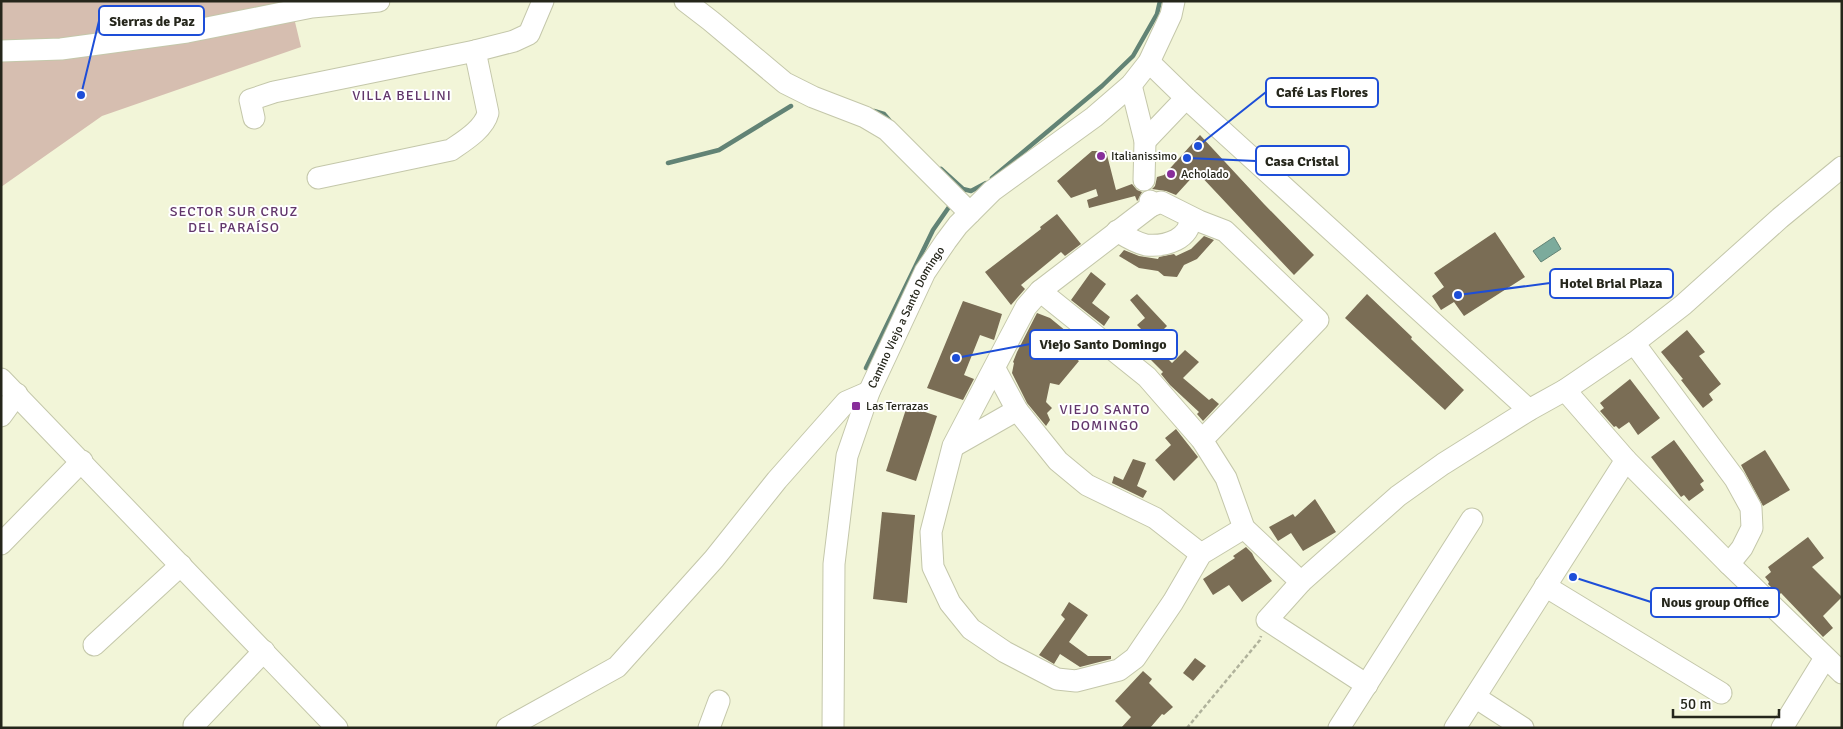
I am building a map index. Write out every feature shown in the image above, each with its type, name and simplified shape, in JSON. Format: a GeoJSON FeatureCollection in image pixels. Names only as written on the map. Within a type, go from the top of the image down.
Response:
{"type":"FeatureCollection","features":[{"type":"Feature","properties":{"kind":"street"},"geometry":{"type":"LineString","coordinates":[[1,51],[61,49],[100,44],[187,32],[312,7],[379,1]]}},
{"type":"Feature","properties":{"kind":"street"},"geometry":{"type":"LineString","coordinates":[[254,118],[250,100],[274,92],[475,51],[514,41],[528,34],[543,1]]}},
{"type":"Feature","properties":{"kind":"street"},"geometry":{"type":"LineString","coordinates":[[685,1],[711,20],[785,83],[813,97],[865,117],[886,130],[970,213]]}},
{"type":"Feature","properties":{"kind":"street","name":"Camino Viejo a Santo Domingo"},"geometry":{"type":"LineString","coordinates":[[833,728],[834,564],[847,456],[869,392],[925,272],[946,241],[992,191],[1094,117],[1131,85],[1149,62],[1170,15],[1174,1]]}},
{"type":"Feature","properties":{"kind":"street"},"geometry":{"type":"LineString","coordinates":[[318,178],[451,150],[465,141],[486,121],[488,113],[475,51]]}},
{"type":"Feature","properties":{"kind":"street"},"geometry":{"type":"LineString","coordinates":[[1149,62],[1186,98],[1529,410]]}},
{"type":"Feature","properties":{"kind":"street"},"geometry":{"type":"LineString","coordinates":[[1131,85],[1145,141],[1144,180]]}},
{"type":"Feature","properties":{"kind":"street"},"geometry":{"type":"LineString","coordinates":[[1145,141],[1186,98]]}},
{"type":"Feature","properties":{"kind":"street"},"geometry":{"type":"LineString","coordinates":[[1367,685],[1267,620],[1301,582],[1398,496],[1443,464],[1529,410],[1565,390],[1634,343],[1683,305],[1780,218],[1842,167]]}},
{"type":"Feature","properties":{"kind":"street"},"geometry":{"type":"LineString","coordinates":[[1202,440],[1318,320],[1225,231],[1190,217],[1161,202],[1150,203],[1040,291],[1026,306],[953,446],[932,532],[933,567],[950,602],[971,629],[1005,652],[1057,679],[1076,681],[1119,670],[1135,658],[1201,554],[1244,528]]}},
{"type":"Feature","properties":{"kind":"street"},"geometry":{"type":"LineString","coordinates":[[1117,231],[1128,238],[1146,245],[1168,243],[1183,237],[1191,224],[1190,217]]}},
{"type":"Feature","properties":{"kind":"street"},"geometry":{"type":"LineString","coordinates":[[1040,291],[1147,377],[1202,440],[1226,478],[1244,528],[1301,582]]}},
{"type":"Feature","properties":{"kind":"street"},"geometry":{"type":"LineString","coordinates":[[1634,343],[1735,479],[1751,508],[1752,528],[1742,548],[1728,564]]}},
{"type":"Feature","properties":{"kind":"street"},"geometry":{"type":"LineString","coordinates":[[995,368],[1016,410],[1058,461],[1087,485],[1155,518],[1201,554]]}},
{"type":"Feature","properties":{"kind":"street"},"geometry":{"type":"LineString","coordinates":[[1,379],[338,728]]}},
{"type":"Feature","properties":{"kind":"street"},"geometry":{"type":"LineString","coordinates":[[1565,390],[1626,460],[1728,564],[1842,673]]}},
{"type":"Feature","properties":{"kind":"street"},"geometry":{"type":"LineString","coordinates":[[507,728],[617,667],[714,559],[777,480],[846,402],[869,392]]}},
{"type":"Feature","properties":{"kind":"street"},"geometry":{"type":"LineString","coordinates":[[1,416],[17,394]]}},
{"type":"Feature","properties":{"kind":"street"},"geometry":{"type":"LineString","coordinates":[[953,446],[1016,410]]}},
{"type":"Feature","properties":{"kind":"street"},"geometry":{"type":"LineString","coordinates":[[1455,728],[1626,460]]}},
{"type":"Feature","properties":{"kind":"street"},"geometry":{"type":"LineString","coordinates":[[1,544],[82,462]]}},
{"type":"Feature","properties":{"kind":"street"},"geometry":{"type":"LineString","coordinates":[[1339,728],[1472,519]]}},
{"type":"Feature","properties":{"kind":"street"},"geometry":{"type":"LineString","coordinates":[[94,645],[181,565]]}},
{"type":"Feature","properties":{"kind":"street"},"geometry":{"type":"LineString","coordinates":[[1545,586],[1721,693]]}},
{"type":"Feature","properties":{"kind":"street"},"geometry":{"type":"LineString","coordinates":[[194,725],[264,651]]}},
{"type":"Feature","properties":{"kind":"street"},"geometry":{"type":"LineString","coordinates":[[1782,728],[1825,658]]}},
{"type":"Feature","properties":{"kind":"street"},"geometry":{"type":"LineString","coordinates":[[1474,698],[1523,728]]}},
{"type":"Feature","properties":{"kind":"street"},"geometry":{"type":"LineString","coordinates":[[709,728],[719,701]]}},
{"type":"Feature","properties":{"kind":"path"},"geometry":{"type":"LineString","coordinates":[[1187,728],[1260,640],[1267,620]]}},
{"type":"Feature","properties":{"kind":"shaded area"},"geometry":{"type":"Polygon","coordinates":[[[1,1],[290,1],[301,47],[102,116],[1,187],[1,1]]]}},
{"type":"Feature","properties":{"kind":"water"},"geometry":{"type":"Polygon","coordinates":[[[1554,237],[1561,249],[1541,262],[1533,251],[1554,237]]]}},
{"type":"Feature","properties":{"kind":"building"},"geometry":{"type":"Polygon","coordinates":[[[1200,135],[1314,255],[1294,275],[1197,172],[1176,195],[1152,189],[1155,186],[1157,177],[1164,175],[1200,135]]]}},
{"type":"Feature","properties":{"kind":"building"},"geometry":{"type":"Polygon","coordinates":[[[1092,151],[1106,151],[1116,190],[1132,184],[1137,190],[1142,192],[1137,201],[1135,196],[1089,208],[1087,200],[1098,196],[1096,189],[1071,198],[1057,181],[1092,151]]]}},
{"type":"Feature","properties":{"kind":"building"},"geometry":{"type":"Polygon","coordinates":[[[1057,214],[1081,244],[1065,256],[1061,252],[1021,285],[1025,289],[1011,305],[985,272],[1041,229],[1040,227],[1057,214]]]}},
{"type":"Feature","properties":{"kind":"building"},"geometry":{"type":"Polygon","coordinates":[[[1495,232],[1525,277],[1464,316],[1454,302],[1441,310],[1432,296],[1444,287],[1434,273],[1495,232]]]}},
{"type":"Feature","properties":{"kind":"building"},"geometry":{"type":"Polygon","coordinates":[[[1204,236],[1214,240],[1197,259],[1184,265],[1177,277],[1164,276],[1158,271],[1139,268],[1119,256],[1124,250],[1139,256],[1158,259],[1159,257],[1174,254],[1176,256],[1191,249],[1204,236]]]}},
{"type":"Feature","properties":{"kind":"building"},"geometry":{"type":"Polygon","coordinates":[[[1091,272],[1106,284],[1092,303],[1110,317],[1104,326],[1071,300],[1091,272]]]}},
{"type":"Feature","properties":{"kind":"building"},"geometry":{"type":"Polygon","coordinates":[[[1137,294],[1167,326],[1151,342],[1172,363],[1185,350],[1199,362],[1183,378],[1209,400],[1212,398],[1219,404],[1203,421],[1197,414],[1199,412],[1161,374],[1163,372],[1142,351],[1139,354],[1127,340],[1141,329],[1137,325],[1145,318],[1130,300],[1137,294]]]}},
{"type":"Feature","properties":{"kind":"building"},"geometry":{"type":"Polygon","coordinates":[[[1367,294],[1464,390],[1445,410],[1345,318],[1367,294]]]}},
{"type":"Feature","properties":{"kind":"building"},"geometry":{"type":"Polygon","coordinates":[[[963,301],[1002,314],[994,340],[980,335],[964,375],[974,379],[963,400],[927,388],[963,301]]]}},
{"type":"Feature","properties":{"kind":"building"},"geometry":{"type":"Polygon","coordinates":[[[1037,313],[1050,318],[1077,340],[1070,354],[1079,361],[1059,385],[1050,383],[1046,402],[1052,408],[1047,413],[1050,420],[1046,426],[1027,403],[1012,373],[1013,362],[1017,352],[1037,313]]]}},
{"type":"Feature","properties":{"kind":"building"},"geometry":{"type":"Polygon","coordinates":[[[1687,330],[1705,352],[1699,356],[1721,384],[1709,394],[1713,400],[1703,408],[1661,352],[1687,330]]]}},
{"type":"Feature","properties":{"kind":"building"},"geometry":{"type":"Polygon","coordinates":[[[1630,379],[1660,418],[1638,435],[1629,422],[1619,429],[1616,426],[1614,427],[1600,411],[1604,408],[1600,403],[1630,379]]]}},
{"type":"Feature","properties":{"kind":"building"},"geometry":{"type":"Polygon","coordinates":[[[907,406],[937,416],[916,481],[886,471],[907,406]]]}},
{"type":"Feature","properties":{"kind":"building","name":"VIEJO SANTO DOMINGO"},"geometry":{"type":"Polygon","coordinates":[[[1176,429],[1198,457],[1174,481],[1155,460],[1171,445],[1165,438],[1176,429]]]}},
{"type":"Feature","properties":{"kind":"building"},"geometry":{"type":"Polygon","coordinates":[[[1674,440],[1704,481],[1700,484],[1704,490],[1689,501],[1684,495],[1681,497],[1651,457],[1674,440]]]}},
{"type":"Feature","properties":{"kind":"building"},"geometry":{"type":"Polygon","coordinates":[[[1765,450],[1790,490],[1763,506],[1741,465],[1765,450]]]}},
{"type":"Feature","properties":{"kind":"building","name":"VIEJO SANTO DOMINGO"},"geometry":{"type":"Polygon","coordinates":[[[1133,459],[1146,463],[1137,486],[1147,491],[1143,498],[1112,483],[1114,476],[1123,480],[1133,459]]]}},
{"type":"Feature","properties":{"kind":"building"},"geometry":{"type":"Polygon","coordinates":[[[1315,499],[1336,532],[1303,551],[1291,533],[1278,541],[1269,527],[1293,514],[1295,517],[1315,499]]]}},
{"type":"Feature","properties":{"kind":"building"},"geometry":{"type":"Polygon","coordinates":[[[882,512],[915,515],[907,603],[873,599],[882,512]]]}},
{"type":"Feature","properties":{"kind":"building"},"geometry":{"type":"Polygon","coordinates":[[[1808,537],[1824,558],[1812,567],[1842,597],[1823,616],[1833,628],[1823,637],[1781,593],[1779,595],[1768,584],[1769,582],[1765,577],[1771,572],[1768,567],[1808,537]]]}},
{"type":"Feature","properties":{"kind":"building"},"geometry":{"type":"Polygon","coordinates":[[[1246,547],[1272,581],[1242,602],[1229,585],[1213,595],[1203,579],[1235,558],[1233,556],[1246,547]]]}},
{"type":"Feature","properties":{"kind":"building"},"geometry":{"type":"Polygon","coordinates":[[[1069,602],[1088,615],[1069,642],[1088,656],[1111,656],[1111,659],[1080,667],[1060,654],[1054,664],[1039,655],[1065,619],[1061,615],[1069,602]]]}},
{"type":"Feature","properties":{"kind":"building"},"geometry":{"type":"Polygon","coordinates":[[[1195,658],[1206,666],[1193,681],[1183,673],[1195,658]]]}},
{"type":"Feature","properties":{"kind":"building"},"geometry":{"type":"Polygon","coordinates":[[[1143,671],[1152,679],[1149,683],[1173,707],[1164,715],[1162,714],[1150,728],[1121,728],[1131,717],[1115,701],[1143,671]]]}},
{"type":"Feature","properties":{"kind":"waterway"},"geometry":{"type":"LineString","coordinates":[[992,178],[1102,86],[1133,56],[1157,14],[1160,1]]}},
{"type":"Feature","properties":{"kind":"waterway"},"geometry":{"type":"LineString","coordinates":[[668,163],[719,150],[791,106]]}},
{"type":"Feature","properties":{"kind":"waterway"},"geometry":{"type":"LineString","coordinates":[[874,111],[884,114],[890,121]]}},
{"type":"Feature","properties":{"kind":"waterway"},"geometry":{"type":"LineString","coordinates":[[941,169],[963,189],[971,191],[986,183]]}},
{"type":"Feature","properties":{"kind":"waterway"},"geometry":{"type":"LineString","coordinates":[[866,368],[933,230],[949,207]]}},
{"type":"Feature","properties":{"kind":"place","name":"Sierras de Paz"},"geometry":{"type":"Point","coordinates":[81,95]}},
{"type":"Feature","properties":{"kind":"place","name":"Café Las Flores"},"geometry":{"type":"Point","coordinates":[1198,146]}},
{"type":"Feature","properties":{"kind":"place","name":"Italianissimo"},"geometry":{"type":"Point","coordinates":[1101,156]}},
{"type":"Feature","properties":{"kind":"place","name":"Casa Cristal"},"geometry":{"type":"Point","coordinates":[1187,158]}},
{"type":"Feature","properties":{"kind":"place","name":"Acholado"},"geometry":{"type":"Point","coordinates":[1171,174]}},
{"type":"Feature","properties":{"kind":"place","name":"Hotel Brial Plaza"},"geometry":{"type":"Point","coordinates":[1458,295]}},
{"type":"Feature","properties":{"kind":"place","name":"Viejo Santo Domingo"},"geometry":{"type":"Point","coordinates":[956,358]}},
{"type":"Feature","properties":{"kind":"place","name":"Las Terrazas"},"geometry":{"type":"Point","coordinates":[856,406]}},
{"type":"Feature","properties":{"kind":"place","name":"Nous group Office"},"geometry":{"type":"Point","coordinates":[1573,577]}},
{"type":"Feature","properties":{"kind":"district","name":"VILLA BELLINI"},"geometry":{"type":"Point","coordinates":[402,95]}},
{"type":"Feature","properties":{"kind":"district","name":"SECTOR SUR CRUZ DEL PARAÍSO"},"geometry":{"type":"Point","coordinates":[234,220]}},
{"type":"Feature","properties":{"kind":"district","name":"VIEJO SANTO DOMINGO"},"geometry":{"type":"Point","coordinates":[1105,418]}}]}
